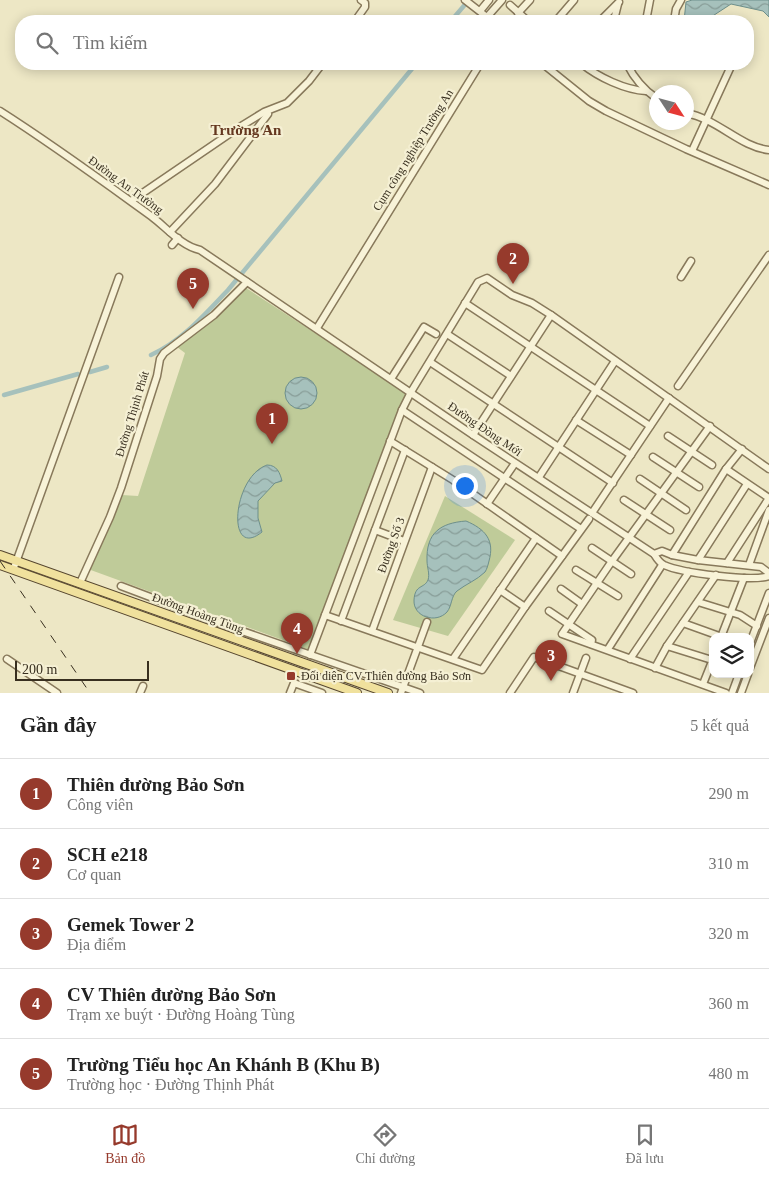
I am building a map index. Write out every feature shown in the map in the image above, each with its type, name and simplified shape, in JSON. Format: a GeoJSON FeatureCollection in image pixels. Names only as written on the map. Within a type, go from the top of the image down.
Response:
{"type":"FeatureCollection","features":[{"type":"Feature","properties":{"kind":"main road","name":"Đường Hoàng Tùng"},"geometry":{"type":"LineString","coordinates":[[0,555],[388,693]]}},
{"type":"Feature","properties":{"kind":"main road","name":"Đường Hoàng Tùng"},"geometry":{"type":"LineString","coordinates":[[0,565],[357,693]]}},
{"type":"Feature","properties":{"kind":"main road"},"geometry":{"type":"LineString","coordinates":[[116,607],[119,596]]}},
{"type":"Feature","properties":{"kind":"main road"},"geometry":{"type":"LineString","coordinates":[[199,637],[202,626]]}},
{"type":"Feature","properties":{"kind":"street"},"geometry":{"type":"LineString","coordinates":[[360,15],[365,8],[365,3],[361,0]]}},
{"type":"Feature","properties":{"kind":"street"},"geometry":{"type":"LineString","coordinates":[[480,11],[490,0]]}},
{"type":"Feature","properties":{"kind":"street"},"geometry":{"type":"LineString","coordinates":[[493,15],[502,0]]}},
{"type":"Feature","properties":{"kind":"street"},"geometry":{"type":"LineString","coordinates":[[518,13],[530,0]]}},
{"type":"Feature","properties":{"kind":"street"},"geometry":{"type":"LineString","coordinates":[[561,15],[574,0]]}},
{"type":"Feature","properties":{"kind":"street"},"geometry":{"type":"LineString","coordinates":[[647,15],[650,0]]}},
{"type":"Feature","properties":{"kind":"street"},"geometry":{"type":"LineString","coordinates":[[675,15],[680,0]]}},
{"type":"Feature","properties":{"kind":"street"},"geometry":{"type":"LineString","coordinates":[[466,1],[485,15]]}},
{"type":"Feature","properties":{"kind":"street"},"geometry":{"type":"LineString","coordinates":[[606,15],[619,1]]}},
{"type":"Feature","properties":{"kind":"street"},"geometry":{"type":"LineString","coordinates":[[615,15],[619,1]]}},
{"type":"Feature","properties":{"kind":"street"},"geometry":{"type":"LineString","coordinates":[[510,6],[520,15]]}},
{"type":"Feature","properties":{"kind":"street"},"geometry":{"type":"LineString","coordinates":[[131,201],[238,128],[264,112],[287,103],[317,70]]}},
{"type":"Feature","properties":{"kind":"street","name":"Cụm công nghiệp Trường An"},"geometry":{"type":"LineString","coordinates":[[317,328],[476,70]]}},
{"type":"Feature","properties":{"kind":"street"},"geometry":{"type":"LineString","coordinates":[[550,70],[589,101],[606,111],[769,185]]}},
{"type":"Feature","properties":{"kind":"street"},"geometry":{"type":"LineString","coordinates":[[592,70],[626,87],[647,92]]}},
{"type":"Feature","properties":{"kind":"street"},"geometry":{"type":"LineString","coordinates":[[630,70],[647,92]]}},
{"type":"Feature","properties":{"kind":"street"},"geometry":{"type":"LineString","coordinates":[[692,151],[729,70]]}},
{"type":"Feature","properties":{"kind":"street"},"geometry":{"type":"LineString","coordinates":[[626,87],[632,83],[633,76]]}},
{"type":"Feature","properties":{"kind":"street","name":"Đường An Trường"},"geometry":{"type":"LineString","coordinates":[[0,111],[47,141],[131,201],[193,249],[200,250],[242,279]]}},
{"type":"Feature","properties":{"kind":"street"},"geometry":{"type":"LineString","coordinates":[[170,232],[215,184],[268,114]]}},
{"type":"Feature","properties":{"kind":"street"},"geometry":{"type":"LineString","coordinates":[[694,114],[708,119],[740,140],[762,150],[769,150]]}},
{"type":"Feature","properties":{"kind":"street"},"geometry":{"type":"LineString","coordinates":[[172,245],[178,238]]}},
{"type":"Feature","properties":{"kind":"street"},"geometry":{"type":"LineString","coordinates":[[678,386],[769,255]]}},
{"type":"Feature","properties":{"kind":"street"},"geometry":{"type":"LineString","coordinates":[[681,277],[690,261]]}},
{"type":"Feature","properties":{"kind":"street"},"geometry":{"type":"LineString","coordinates":[[13,569],[119,278]]}},
{"type":"Feature","properties":{"kind":"street"},"geometry":{"type":"LineString","coordinates":[[310,655],[402,410],[478,282],[487,278],[512,295],[532,303],[769,469]]}},
{"type":"Feature","properties":{"kind":"street","name":"Đường Đồng Mới"},"geometry":{"type":"LineString","coordinates":[[242,279],[538,477],[590,516],[654,554]]}},
{"type":"Feature","properties":{"kind":"street","name":"Đường Thịnh Phát"},"geometry":{"type":"LineString","coordinates":[[80,583],[122,488],[160,359],[177,339],[214,315],[242,279]]}},
{"type":"Feature","properties":{"kind":"street"},"geometry":{"type":"LineString","coordinates":[[465,303],[650,426]]}},
{"type":"Feature","properties":{"kind":"street"},"geometry":{"type":"LineString","coordinates":[[473,435],[551,316]]}},
{"type":"Feature","properties":{"kind":"street"},"geometry":{"type":"LineString","coordinates":[[391,379],[424,327],[436,334]]}},
{"type":"Feature","properties":{"kind":"street"},"geometry":{"type":"LineString","coordinates":[[447,334],[511,376]]}},
{"type":"Feature","properties":{"kind":"street"},"geometry":{"type":"LineString","coordinates":[[538,477],[616,361]]}},
{"type":"Feature","properties":{"kind":"street"},"geometry":{"type":"LineString","coordinates":[[430,362],[613,483]]}},
{"type":"Feature","properties":{"kind":"street"},"geometry":{"type":"LineString","coordinates":[[325,615],[482,670],[613,483],[669,398]]}},
{"type":"Feature","properties":{"kind":"street"},"geometry":{"type":"LineString","coordinates":[[402,410],[581,529]]}},
{"type":"Feature","properties":{"kind":"street"},"geometry":{"type":"LineString","coordinates":[[576,420],[631,455]]}},
{"type":"Feature","properties":{"kind":"street"},"geometry":{"type":"LineString","coordinates":[[710,426],[628,538],[562,634],[726,693]]}},
{"type":"Feature","properties":{"kind":"street"},"geometry":{"type":"LineString","coordinates":[[668,436],[712,465]]}},
{"type":"Feature","properties":{"kind":"street"},"geometry":{"type":"LineString","coordinates":[[390,440],[562,556]]}},
{"type":"Feature","properties":{"kind":"street"},"geometry":{"type":"LineString","coordinates":[[672,555],[726,469],[742,449]]}},
{"type":"Feature","properties":{"kind":"street"},"geometry":{"type":"LineString","coordinates":[[341,621],[405,450]]}},
{"type":"Feature","properties":{"kind":"street"},"geometry":{"type":"LineString","coordinates":[[653,457],[699,488]]}},
{"type":"Feature","properties":{"kind":"street"},"geometry":{"type":"LineString","coordinates":[[487,504],[514,466]]}},
{"type":"Feature","properties":{"kind":"street","name":"Đường Số 3"},"geometry":{"type":"LineString","coordinates":[[372,631],[432,467]]}},
{"type":"Feature","properties":{"kind":"street"},"geometry":{"type":"LineString","coordinates":[[726,469],[769,498],[727,563]]}},
{"type":"Feature","properties":{"kind":"street"},"geometry":{"type":"LineString","coordinates":[[640,479],[686,510]]}},
{"type":"Feature","properties":{"kind":"street"},"geometry":{"type":"LineString","coordinates":[[698,560],[747,484]]}},
{"type":"Feature","properties":{"kind":"street"},"geometry":{"type":"LineString","coordinates":[[624,500],[647,513],[670,530]]}},
{"type":"Feature","properties":{"kind":"street"},"geometry":{"type":"LineString","coordinates":[[749,565],[769,510]]}},
{"type":"Feature","properties":{"kind":"street"},"geometry":{"type":"LineString","coordinates":[[375,530],[404,541]]}},
{"type":"Feature","properties":{"kind":"street"},"geometry":{"type":"LineString","coordinates":[[453,659],[536,538]]}},
{"type":"Feature","properties":{"kind":"street"},"geometry":{"type":"LineString","coordinates":[[592,548],[630,574]]}},
{"type":"Feature","properties":{"kind":"street"},"geometry":{"type":"LineString","coordinates":[[662,551],[672,555],[761,567],[769,575],[759,578],[744,578],[689,572],[662,565],[654,554],[662,551]]}},
{"type":"Feature","properties":{"kind":"street"},"geometry":{"type":"LineString","coordinates":[[608,650],[662,565]]}},
{"type":"Feature","properties":{"kind":"street"},"geometry":{"type":"LineString","coordinates":[[576,570],[618,596]]}},
{"type":"Feature","properties":{"kind":"street"},"geometry":{"type":"LineString","coordinates":[[630,659],[689,572]]}},
{"type":"Feature","properties":{"kind":"street"},"geometry":{"type":"LineString","coordinates":[[655,668],[667,646],[716,575]]}},
{"type":"Feature","properties":{"kind":"street"},"geometry":{"type":"LineString","coordinates":[[722,633],[744,578]]}},
{"type":"Feature","properties":{"kind":"street"},"geometry":{"type":"LineString","coordinates":[[122,586],[402,691],[420,693]]}},
{"type":"Feature","properties":{"kind":"street"},"geometry":{"type":"LineString","coordinates":[[561,589],[582,604]]}},
{"type":"Feature","properties":{"kind":"street"},"geometry":{"type":"LineString","coordinates":[[500,590],[525,607]]}},
{"type":"Feature","properties":{"kind":"street"},"geometry":{"type":"LineString","coordinates":[[754,633],[769,593]]}},
{"type":"Feature","properties":{"kind":"street"},"geometry":{"type":"LineString","coordinates":[[698,602],[740,615],[757,626]]}},
{"type":"Feature","properties":{"kind":"street"},"geometry":{"type":"LineString","coordinates":[[549,611],[592,640],[591,644]]}},
{"type":"Feature","properties":{"kind":"street"},"geometry":{"type":"LineString","coordinates":[[754,657],[769,618]]}},
{"type":"Feature","properties":{"kind":"street"},"geometry":{"type":"LineString","coordinates":[[214,631],[217,622]]}},
{"type":"Feature","properties":{"kind":"street"},"geometry":{"type":"LineString","coordinates":[[402,691],[427,622]]}},
{"type":"Feature","properties":{"kind":"street"},"geometry":{"type":"LineString","coordinates":[[683,623],[710,633]]}},
{"type":"Feature","properties":{"kind":"street"},"geometry":{"type":"LineString","coordinates":[[667,646],[709,658]]}},
{"type":"Feature","properties":{"kind":"street"},"geometry":{"type":"LineString","coordinates":[[510,693],[534,657],[633,693]]}},
{"type":"Feature","properties":{"kind":"street"},"geometry":{"type":"LineString","coordinates":[[573,693],[586,658]]}},
{"type":"Feature","properties":{"kind":"street"},"geometry":{"type":"LineString","coordinates":[[7,659],[57,693]]}},
{"type":"Feature","properties":{"kind":"street"},"geometry":{"type":"LineString","coordinates":[[703,684],[709,667]]}},
{"type":"Feature","properties":{"kind":"street"},"geometry":{"type":"LineString","coordinates":[[732,693],[738,678]]}},
{"type":"Feature","properties":{"kind":"street"},"geometry":{"type":"LineString","coordinates":[[741,693],[747,678]]}},
{"type":"Feature","properties":{"kind":"street"},"geometry":{"type":"LineString","coordinates":[[290,693],[294,683],[324,693],[329,683]]}},
{"type":"Feature","properties":{"kind":"street"},"geometry":{"type":"LineString","coordinates":[[140,693],[143,686]]}},
{"type":"Feature","properties":{"kind":"green space"},"geometry":{"type":"Polygon","coordinates":[[[246,288],[407,393],[310,650],[88,569],[122,495],[138,496],[185,353],[177,347],[215,319],[246,288]]]}},
{"type":"Feature","properties":{"kind":"green space"},"geometry":{"type":"Polygon","coordinates":[[[445,496],[515,540],[448,636],[393,620],[445,496]]]}},
{"type":"Feature","properties":{"kind":"water"},"geometry":{"type":"Polygon","coordinates":[[[692,0],[769,0],[769,17],[763,11],[731,4],[714,15],[685,15],[686,2],[692,0]]]}},
{"type":"Feature","properties":{"kind":"water"},"geometry":{"type":"Polygon","coordinates":[[[301,377],[312,382],[317,393],[312,404],[301,409],[290,404],[285,393],[290,382],[301,377]]]}},
{"type":"Feature","properties":{"kind":"water"},"geometry":{"type":"Polygon","coordinates":[[[267,465],[276,468],[282,481],[275,483],[258,501],[258,518],[262,532],[250,538],[243,535],[239,527],[238,514],[241,499],[246,485],[255,473],[267,465]]]}},
{"type":"Feature","properties":{"kind":"water"},"geometry":{"type":"Polygon","coordinates":[[[466,521],[473,524],[487,536],[491,547],[491,554],[487,568],[482,575],[455,593],[447,612],[437,618],[426,617],[417,611],[414,600],[416,591],[428,580],[427,551],[429,543],[436,531],[442,527],[466,521]]]}},
{"type":"Feature","properties":{"kind":"waterway"},"geometry":{"type":"LineString","coordinates":[[456,15],[468,1]]}},
{"type":"Feature","properties":{"kind":"waterway"},"geometry":{"type":"LineString","coordinates":[[151,355],[183,335],[228,290],[411,70]]}},
{"type":"Feature","properties":{"kind":"waterway"},"geometry":{"type":"LineString","coordinates":[[90,372],[107,367]]}},
{"type":"Feature","properties":{"kind":"waterway"},"geometry":{"type":"LineString","coordinates":[[4,395],[78,374]]}},
{"type":"Feature","properties":{"kind":"railway"},"geometry":{"type":"LineString","coordinates":[[0,561],[90,693]]}},
{"type":"Feature","properties":{"kind":"place","name":"SCH e218"},"geometry":{"type":"Point","coordinates":[513,284]}},
{"type":"Feature","properties":{"kind":"place","name":"Trường Tiểu học An Khánh B (Khu B)"},"geometry":{"type":"Point","coordinates":[193,309]}},
{"type":"Feature","properties":{"kind":"place","name":"Thiên đường Bảo Sơn"},"geometry":{"type":"Point","coordinates":[272,444]}},
{"type":"Feature","properties":{"kind":"place","name":"CV Thiên đường Bảo Sơn"},"geometry":{"type":"Point","coordinates":[297,654]}},
{"type":"Feature","properties":{"kind":"place","name":"Đối diện CV Thiên đường Bảo Sơn"},"geometry":{"type":"Point","coordinates":[291,676]}},
{"type":"Feature","properties":{"kind":"place","name":"Gemek Tower 2"},"geometry":{"type":"Point","coordinates":[551,681]}},
{"type":"Feature","properties":{"kind":"district","name":"Trường An"},"geometry":{"type":"Point","coordinates":[246,130]}}]}
